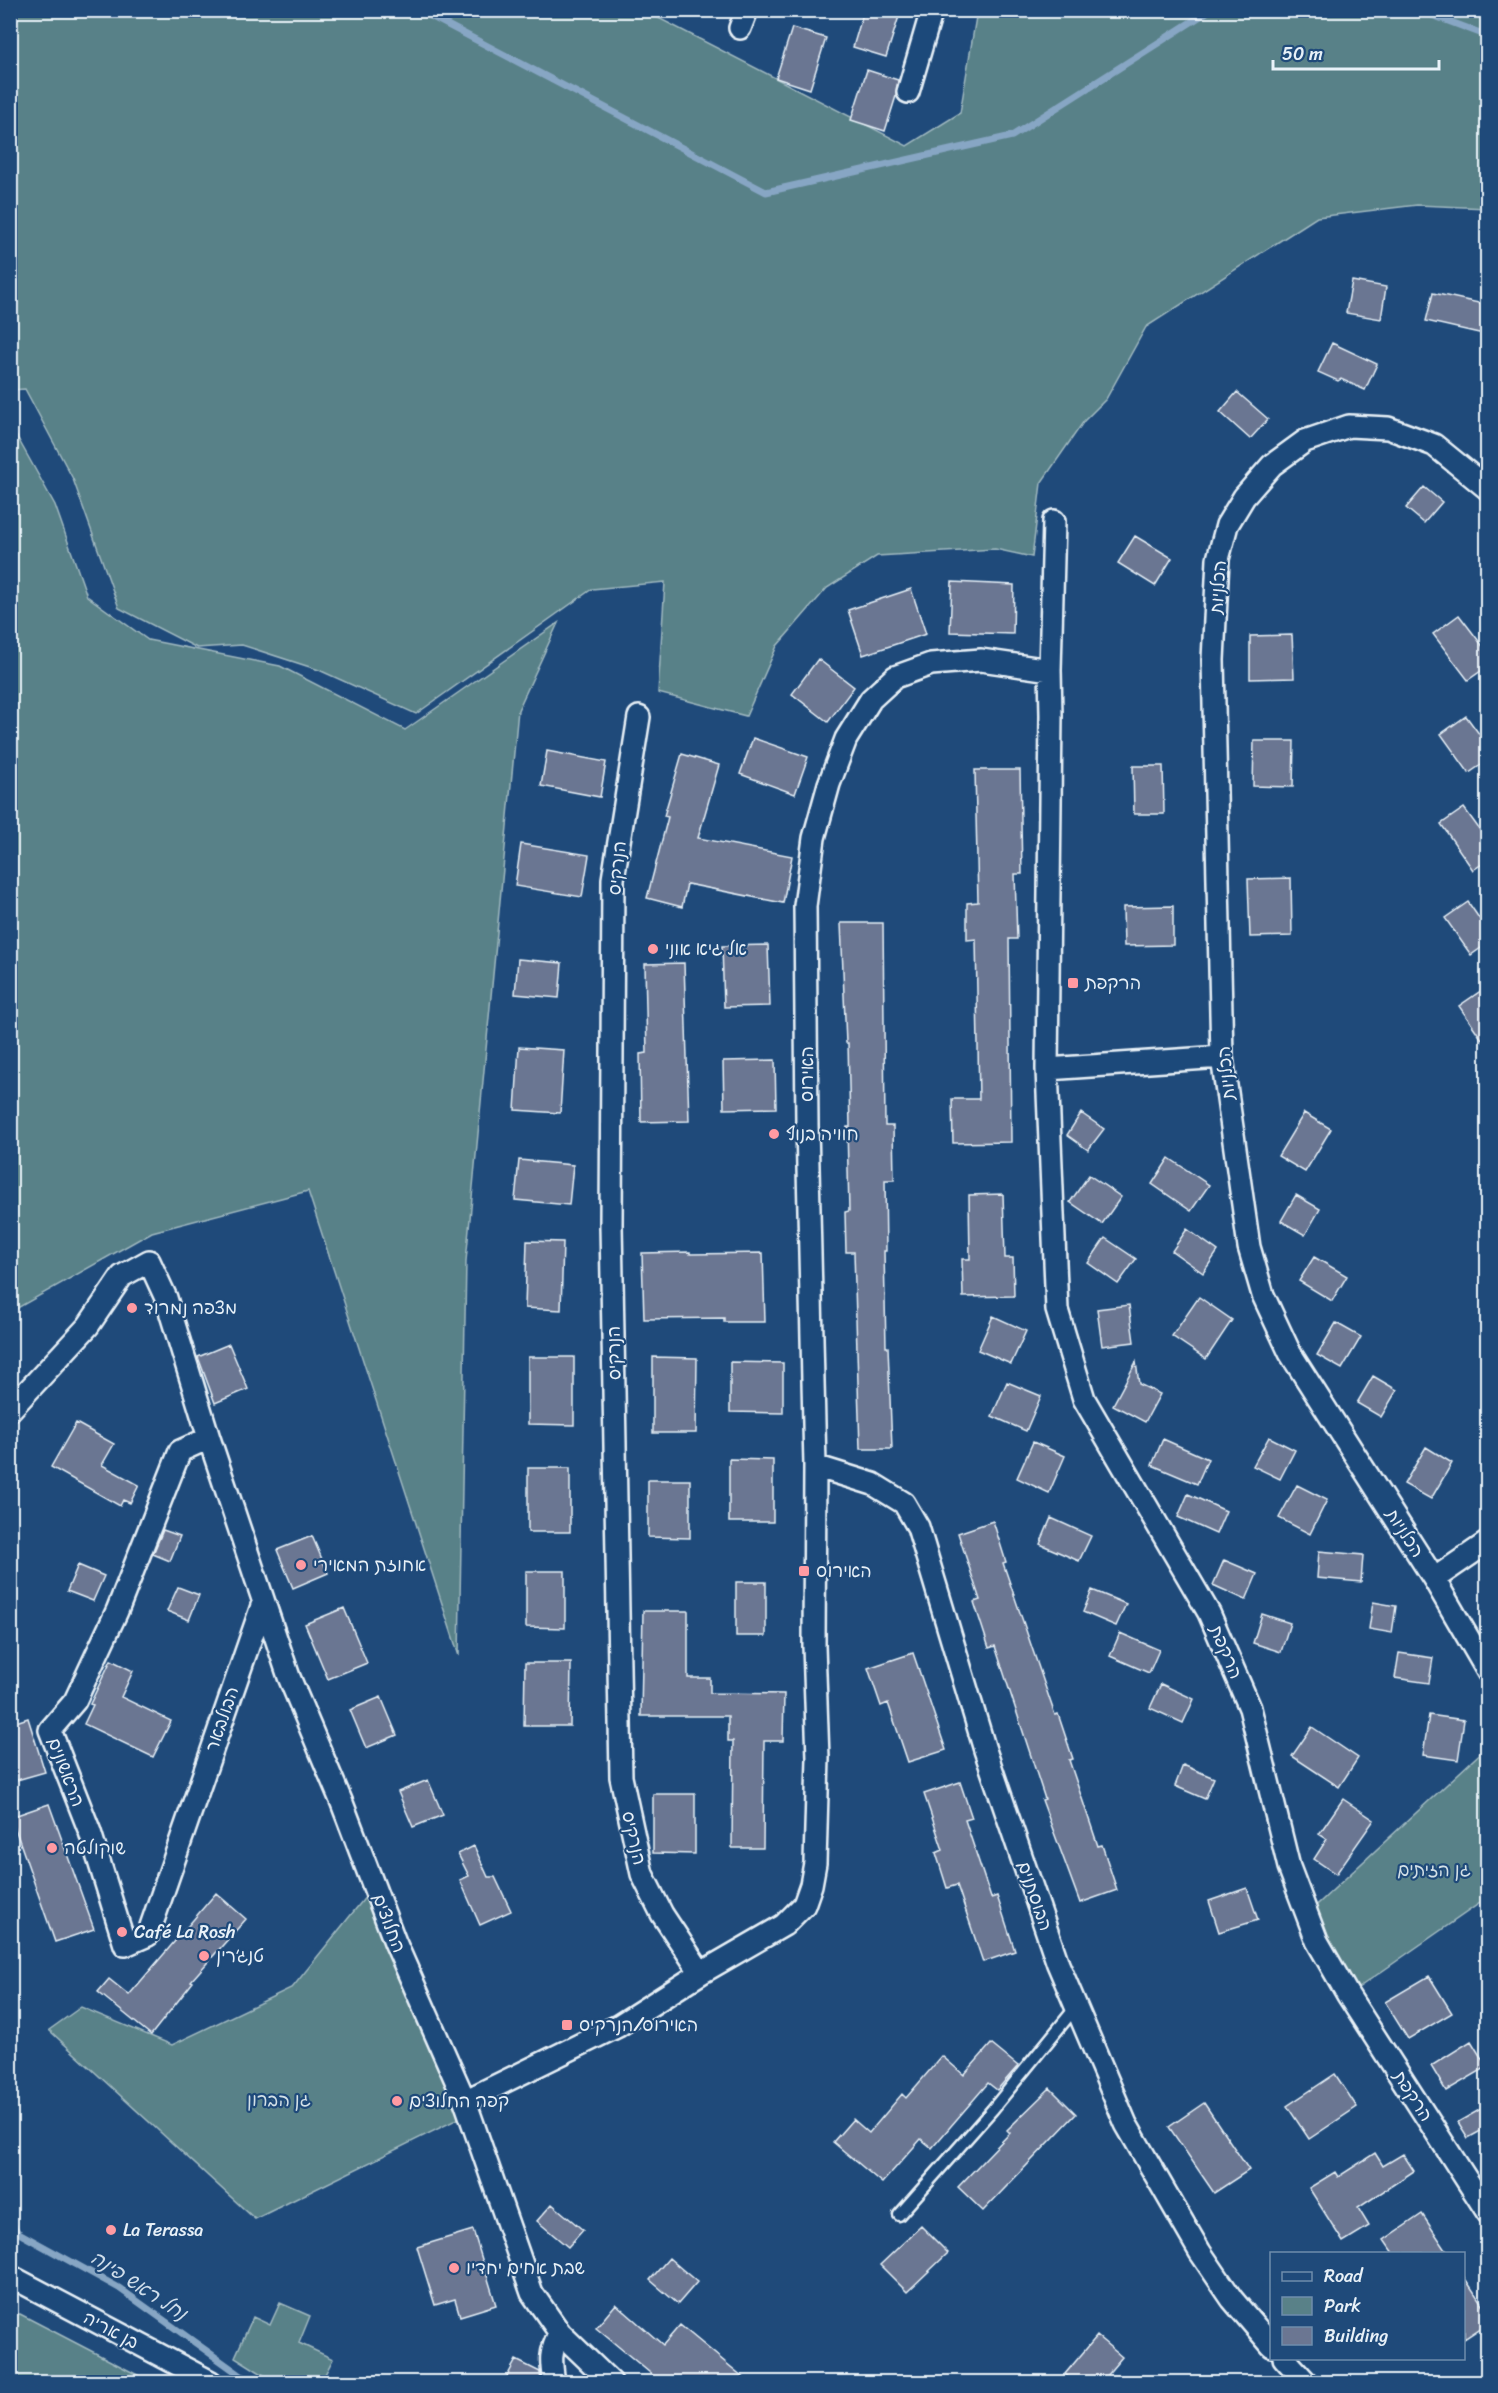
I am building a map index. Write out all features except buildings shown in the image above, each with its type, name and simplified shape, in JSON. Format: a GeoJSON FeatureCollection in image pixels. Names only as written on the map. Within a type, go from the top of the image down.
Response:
{"type":"FeatureCollection","features":[{"type":"Feature","properties":{"kind":"street"},"geometry":{"type":"LineString","coordinates":[[908,92],[932,10]]}},
{"type":"Feature","properties":{"kind":"street","name":"הכלניות"},"geometry":{"type":"LineString","coordinates":[[1488,489],[1434,445],[1388,428],[1349,426],[1305,441],[1272,465],[1244,496],[1227,525],[1218,559],[1213,660],[1222,1057],[1249,1247],[1263,1295],[1290,1353],[1434,1579],[1488,1672]]}},
{"type":"Feature","properties":{"kind":"street","name":"הרקפת"},"geometry":{"type":"LineString","coordinates":[[1054,521],[1050,670],[1052,715],[1047,1069],[1057,1310],[1084,1399],[1209,1613],[1250,1708],[1289,1867],[1317,1941],[1348,1995],[1488,2213]]}},
{"type":"Feature","properties":{"kind":"street","name":"האירוס"},"geometry":{"type":"LineString","coordinates":[[465,2101],[618,2026],[701,1973],[784,1925],[804,1905],[815,1863],[818,1758],[814,1646],[815,1466],[807,1125],[805,906],[814,838],[829,784],[846,740],[870,699],[895,677],[931,664],[981,660],[1050,670]]}},
{"type":"Feature","properties":{"kind":"street","name":"הנרקיס"},"geometry":{"type":"LineString","coordinates":[[639,717],[613,879],[611,1224],[621,1777],[642,1874],[662,1914],[701,1973]]}},
{"type":"Feature","properties":{"kind":"street"},"geometry":{"type":"LineString","coordinates":[[1047,1069],[1222,1057]]}},
{"type":"Feature","properties":{"kind":"street","name":"החלוצים"},"geometry":{"type":"LineString","coordinates":[[10,1410],[88,1326],[122,1276],[148,1261],[166,1298],[209,1438],[289,1677],[342,1803],[395,1942],[465,2101],[532,2293],[560,2333],[611,2382]]}},
{"type":"Feature","properties":{"kind":"street","name":"הראשונים"},"geometry":{"type":"LineString","coordinates":[[181,1834],[148,1935],[124,1945],[90,1832],[50,1730],[75,1701],[117,1611],[180,1452],[209,1438]]}},
{"type":"Feature","properties":{"kind":"street","name":"הבוסתנים"},"geometry":{"type":"LineString","coordinates":[[815,1466],[873,1484],[904,1503],[918,1527],[985,1750],[1058,1964],[1076,2007],[1132,2134],[1200,2252],[1232,2299],[1270,2344]]}},
{"type":"Feature","properties":{"kind":"street"},"geometry":{"type":"LineString","coordinates":[[1434,1579],[1488,1542]]}},
{"type":"Feature","properties":{"kind":"street","name":"הבולבאר"},"geometry":{"type":"LineString","coordinates":[[181,1834],[263,1603]]}},
{"type":"Feature","properties":{"kind":"street","name":"בן אריה"},"geometry":{"type":"LineString","coordinates":[[10,2276],[211,2382]]}},
{"type":"Feature","properties":{"kind":"street"},"geometry":{"type":"LineString","coordinates":[[554,2382],[551,2362],[552,2348],[560,2333]]}},
{"type":"Feature","properties":{"kind":"street"},"geometry":{"type":"LineString","coordinates":[[1286,2360],[1306,2382]]}},
{"type":"Feature","properties":{"kind":"lane"},"geometry":{"type":"LineString","coordinates":[[899,2215],[992,2110],[1076,2007]]}},
{"type":"Feature","properties":{"kind":"green space"},"geometry":{"type":"Polygon","coordinates":[[[11,11],[645,11],[907,146],[960,113],[977,11],[1487,11],[1487,208],[1417,205],[1317,217],[1146,327],[1106,399],[1084,421],[1041,483],[1032,557],[995,549],[877,556],[827,588],[777,646],[746,716],[658,693],[665,582],[592,589],[416,714],[319,670],[242,645],[197,648],[119,608],[73,479],[25,389],[11,390],[11,11]]]}},
{"type":"Feature","properties":{"kind":"green space"},"geometry":{"type":"Polygon","coordinates":[[[11,426],[55,505],[87,596],[148,640],[280,666],[405,730],[558,623],[518,710],[466,1261],[459,1656],[308,1191],[152,1232],[19,1307],[11,1315],[11,426]]]}},
{"type":"Feature","properties":{"kind":"green space","name":"גן הזיתים"},"geometry":{"type":"Polygon","coordinates":[[[1487,1747],[1487,1898],[1348,1995],[1305,1916],[1487,1747]]]}},
{"type":"Feature","properties":{"kind":"green space","name":"גן הברון"},"geometry":{"type":"Polygon","coordinates":[[[367,1895],[460,2118],[255,2219],[49,2030],[81,2007],[172,2045],[293,1987],[367,1895]]]}},
{"type":"Feature","properties":{"kind":"green space"},"geometry":{"type":"Polygon","coordinates":[[[280,2303],[310,2316],[299,2343],[333,2359],[321,2382],[275,2382],[235,2357],[253,2317],[270,2325],[280,2303]]]}},
{"type":"Feature","properties":{"kind":"green space"},"geometry":{"type":"Polygon","coordinates":[[[20,2314],[151,2382],[11,2382],[11,2315],[20,2314]]]}},
{"type":"Feature","properties":{"kind":"waterway"},"geometry":{"type":"LineString","coordinates":[[419,10],[766,192],[1012,136],[1210,10]]}},
{"type":"Feature","properties":{"kind":"waterway"},"geometry":{"type":"LineString","coordinates":[[1419,10],[1488,36]]}},
{"type":"Feature","properties":{"kind":"waterway","name":"נחל ראש פינה"},"geometry":{"type":"LineString","coordinates":[[10,2219],[17,2232],[119,2288],[250,2382]]}},
{"type":"Feature","properties":{"kind":"place","name":"אל גיא אוני"},"geometry":{"type":"Point","coordinates":[653,949]}},
{"type":"Feature","properties":{"kind":"place","name":"הרקפת"},"geometry":{"type":"Point","coordinates":[1073,983]}},
{"type":"Feature","properties":{"kind":"place","name":"חוויה בנוף"},"geometry":{"type":"Point","coordinates":[774,1134]}},
{"type":"Feature","properties":{"kind":"place","name":"מצפה נמרוד"},"geometry":{"type":"Point","coordinates":[132,1308]}},
{"type":"Feature","properties":{"kind":"place","name":"אחוזת המאירי"},"geometry":{"type":"Point","coordinates":[301,1565]}},
{"type":"Feature","properties":{"kind":"place","name":"האירוס"},"geometry":{"type":"Point","coordinates":[804,1571]}},
{"type":"Feature","properties":{"kind":"place","name":"שוקולטה"},"geometry":{"type":"Point","coordinates":[52,1848]}},
{"type":"Feature","properties":{"kind":"place","name":"Café La Rosh"},"geometry":{"type":"Point","coordinates":[122,1932]}},
{"type":"Feature","properties":{"kind":"place","name":"טנג׳רין"},"geometry":{"type":"Point","coordinates":[204,1956]}},
{"type":"Feature","properties":{"kind":"place","name":"האירוס/הנרקיס"},"geometry":{"type":"Point","coordinates":[567,2025]}},
{"type":"Feature","properties":{"kind":"place","name":"קפה החלוצים"},"geometry":{"type":"Point","coordinates":[397,2101]}},
{"type":"Feature","properties":{"kind":"place","name":"La Terassa"},"geometry":{"type":"Point","coordinates":[111,2230]}},
{"type":"Feature","properties":{"kind":"place","name":"שבת אחים יחדיו"},"geometry":{"type":"Point","coordinates":[454,2268]}}]}
